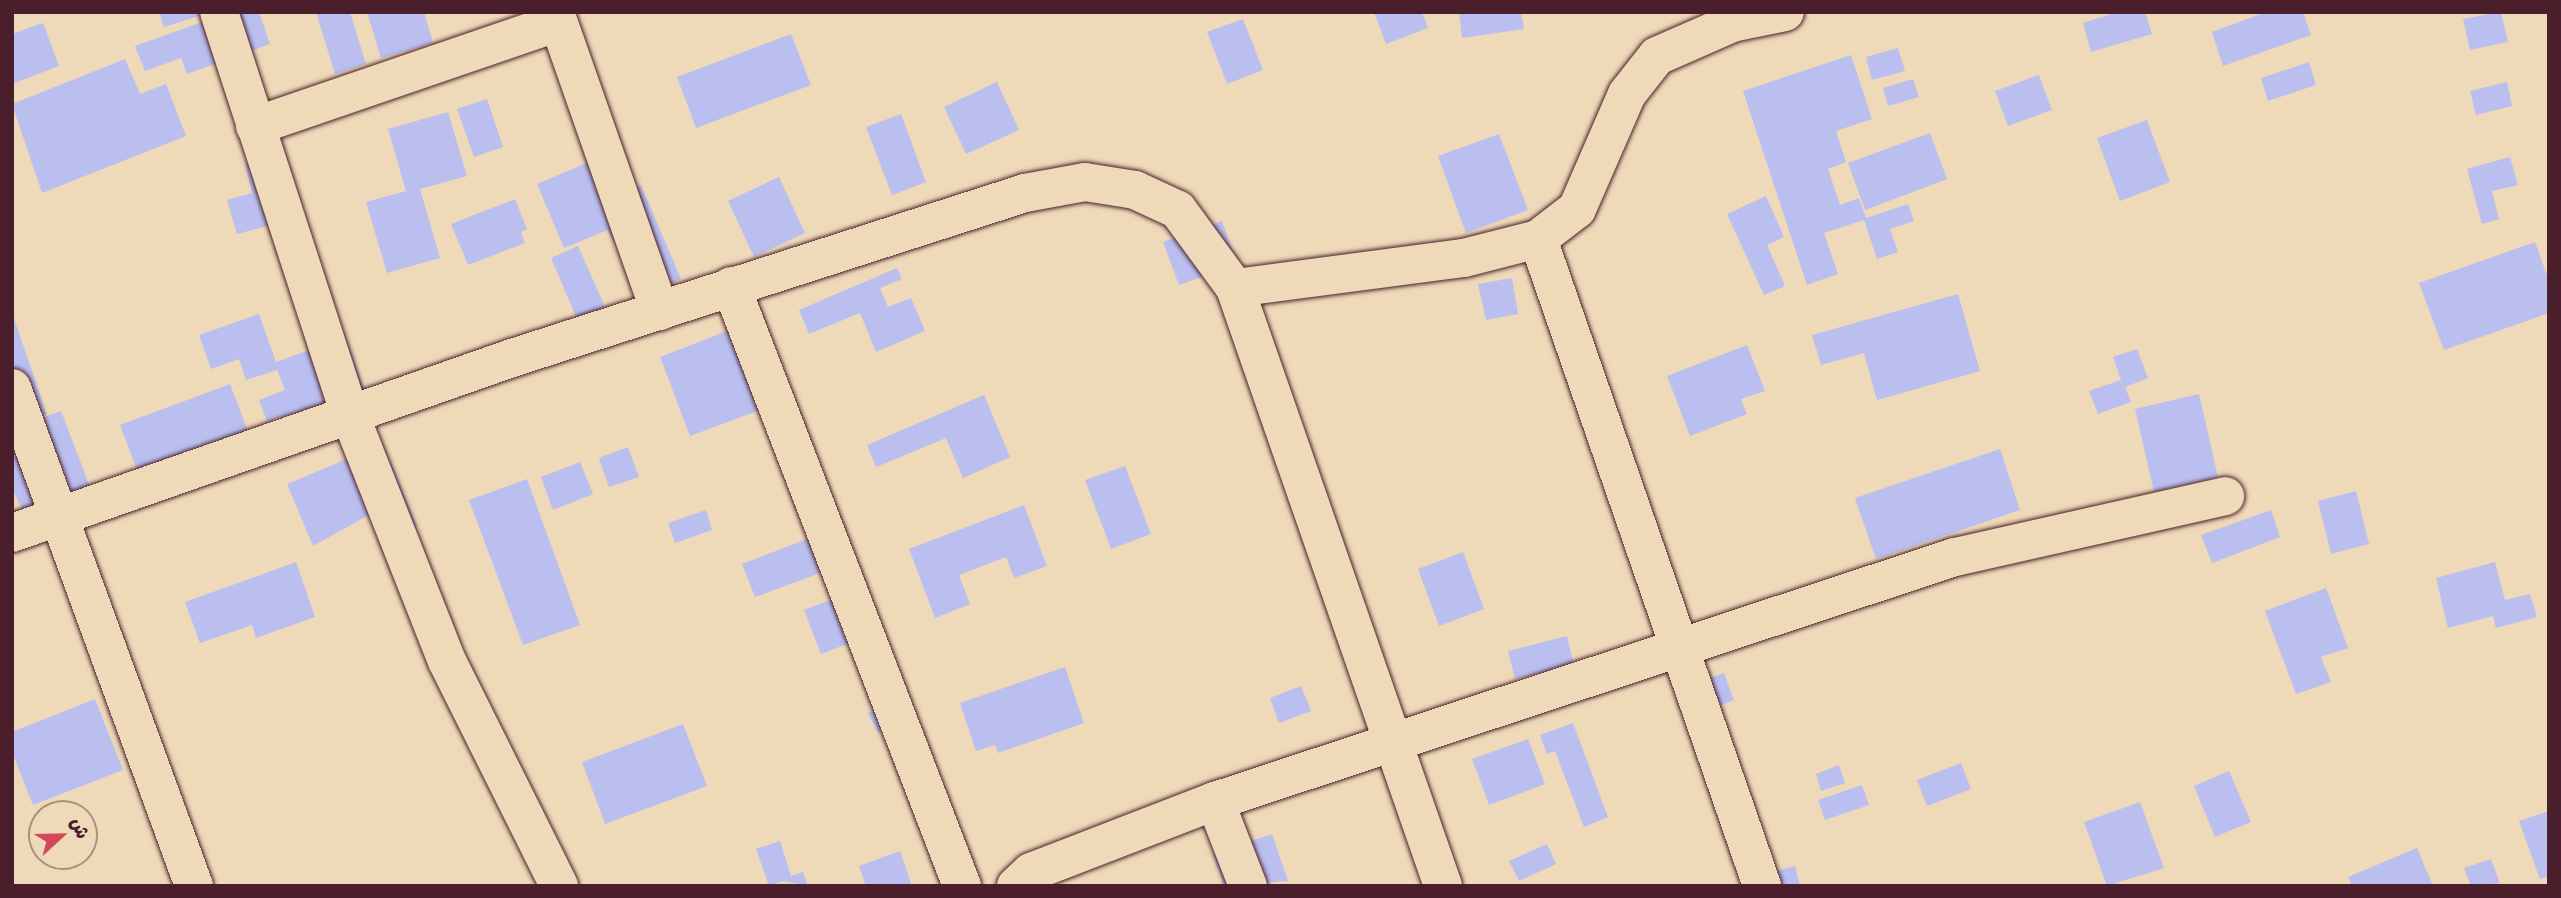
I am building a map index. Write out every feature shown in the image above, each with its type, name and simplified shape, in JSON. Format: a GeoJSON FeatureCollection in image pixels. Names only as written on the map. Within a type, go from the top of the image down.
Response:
{"type":"FeatureCollection","features":[{"type":"Feature","properties":{"kind":"street"},"geometry":{"type":"LineString","coordinates":[[219,12],[350,415],[447,661],[559,886]]}},
{"type":"Feature","properties":{"kind":"street"},"geometry":{"type":"LineString","coordinates":[[1235,288],[1464,258],[1538,239],[1577,209],[1627,94],[1657,56],[1732,23],[1784,12]]}},
{"type":"Feature","properties":{"kind":"street"},"geometry":{"type":"LineString","coordinates":[[255,125],[557,17],[660,311]]}},
{"type":"Feature","properties":{"kind":"street"},"geometry":{"type":"LineString","coordinates":[[12,533],[731,286],[1025,193],[1085,182],[1135,190],[1178,210],[1235,288],[1443,886]]}},
{"type":"Feature","properties":{"kind":"street"},"geometry":{"type":"LineString","coordinates":[[1538,239],[1682,645],[1762,886]]}},
{"type":"Feature","properties":{"kind":"street"},"geometry":{"type":"LineString","coordinates":[[731,286],[962,886]]}},
{"type":"Feature","properties":{"kind":"street"},"geometry":{"type":"LineString","coordinates":[[12,388],[194,886]]}},
{"type":"Feature","properties":{"kind":"street"},"geometry":{"type":"LineString","coordinates":[[1016,886],[1044,866],[1215,801],[1682,645],[1998,544],[2225,496]]}},
{"type":"Feature","properties":{"kind":"street"},"geometry":{"type":"LineString","coordinates":[[1215,801],[1248,886]]}},
{"type":"Feature","properties":{"kind":"building"},"geometry":{"type":"Polygon","coordinates":[[[159,12],[208,12],[208,13],[164,27],[159,12]]]}},
{"type":"Feature","properties":{"kind":"building"},"geometry":{"type":"Polygon","coordinates":[[[230,12],[259,12],[270,44],[187,74],[181,58],[145,71],[135,46],[230,12]]]}},
{"type":"Feature","properties":{"kind":"building"},"geometry":{"type":"Polygon","coordinates":[[[316,12],[350,12],[366,64],[335,74],[316,12]]]}},
{"type":"Feature","properties":{"kind":"building"},"geometry":{"type":"Polygon","coordinates":[[[367,12],[424,12],[433,43],[381,58],[367,12]]]}},
{"type":"Feature","properties":{"kind":"building"},"geometry":{"type":"Polygon","coordinates":[[[1374,12],[1422,12],[1428,28],[1386,44],[1374,12]]]}},
{"type":"Feature","properties":{"kind":"building"},"geometry":{"type":"Polygon","coordinates":[[[1459,12],[1521,12],[1524,29],[1462,38],[1459,12]]]}},
{"type":"Feature","properties":{"kind":"building"},"geometry":{"type":"Polygon","coordinates":[[[2118,12],[2145,12],[2152,34],[2091,52],[2083,23],[2118,12]]]}},
{"type":"Feature","properties":{"kind":"building"},"geometry":{"type":"Polygon","coordinates":[[[2266,12],[2303,12],[2311,35],[2223,66],[2212,32],[2266,12]]]}},
{"type":"Feature","properties":{"kind":"building"},"geometry":{"type":"Polygon","coordinates":[[[2501,12],[2508,42],[2470,50],[2463,19],[2501,12]]]}},
{"type":"Feature","properties":{"kind":"building"},"geometry":{"type":"Polygon","coordinates":[[[1243,19],[1263,70],[1227,84],[1207,32],[1243,19]]]}},
{"type":"Feature","properties":{"kind":"building"},"geometry":{"type":"Polygon","coordinates":[[[43,23],[59,66],[12,84],[12,34],[43,23]]]}},
{"type":"Feature","properties":{"kind":"building"},"geometry":{"type":"Polygon","coordinates":[[[791,34],[811,85],[696,128],[677,77],[791,34]]]}},
{"type":"Feature","properties":{"kind":"building"},"geometry":{"type":"Polygon","coordinates":[[[1898,48],[1905,71],[1872,80],[1866,57],[1898,48]]]}},
{"type":"Feature","properties":{"kind":"building"},"geometry":{"type":"Polygon","coordinates":[[[1851,55],[1872,119],[1836,131],[1846,162],[1828,169],[1840,205],[1859,198],[1866,218],[1908,204],[1914,221],[1890,229],[1898,252],[1877,259],[1864,220],[1824,233],[1838,274],[1807,285],[1743,91],[1851,55]]]}},
{"type":"Feature","properties":{"kind":"building"},"geometry":{"type":"Polygon","coordinates":[[[125,59],[140,94],[166,84],[186,136],[42,193],[12,104],[125,59]]]}},
{"type":"Feature","properties":{"kind":"building"},"geometry":{"type":"Polygon","coordinates":[[[2309,62],[2316,85],[2268,101],[2261,78],[2309,62]]]}},
{"type":"Feature","properties":{"kind":"building"},"geometry":{"type":"Polygon","coordinates":[[[2039,75],[2052,110],[2008,126],[1995,91],[2039,75]]]}},
{"type":"Feature","properties":{"kind":"building"},"geometry":{"type":"Polygon","coordinates":[[[1913,79],[1919,97],[1888,106],[1883,88],[1913,79]]]}},
{"type":"Feature","properties":{"kind":"building"},"geometry":{"type":"Polygon","coordinates":[[[997,82],[1019,130],[966,154],[944,107],[997,82]]]}},
{"type":"Feature","properties":{"kind":"building"},"geometry":{"type":"Polygon","coordinates":[[[2507,82],[2512,106],[2476,115],[2470,91],[2507,82]]]}},
{"type":"Feature","properties":{"kind":"building"},"geometry":{"type":"Polygon","coordinates":[[[487,99],[503,147],[474,157],[457,109],[487,99]]]}},
{"type":"Feature","properties":{"kind":"building"},"geometry":{"type":"Polygon","coordinates":[[[448,112],[467,176],[420,189],[440,258],[387,273],[366,202],[406,191],[388,129],[448,112]]]}},
{"type":"Feature","properties":{"kind":"building"},"geometry":{"type":"Polygon","coordinates":[[[901,114],[926,182],[892,195],[866,127],[901,114]]]}},
{"type":"Feature","properties":{"kind":"building"},"geometry":{"type":"Polygon","coordinates":[[[2147,120],[2170,182],[2120,201],[2097,138],[2147,120]]]}},
{"type":"Feature","properties":{"kind":"building"},"geometry":{"type":"Polygon","coordinates":[[[1930,133],[1947,179],[1865,210],[1848,163],[1930,133]]]}},
{"type":"Feature","properties":{"kind":"building"},"geometry":{"type":"Polygon","coordinates":[[[1499,134],[1528,210],[1466,233],[1438,156],[1499,134]]]}},
{"type":"Feature","properties":{"kind":"building"},"geometry":{"type":"Polygon","coordinates":[[[284,154],[301,217],[237,234],[227,200],[252,193],[245,165],[284,154]]]}},
{"type":"Feature","properties":{"kind":"building"},"geometry":{"type":"Polygon","coordinates":[[[2510,157],[2518,185],[2492,191],[2499,219],[2482,224],[2467,169],[2510,157]]]}},
{"type":"Feature","properties":{"kind":"building"},"geometry":{"type":"Polygon","coordinates":[[[591,161],[607,199],[641,185],[681,279],[652,292],[628,234],[613,241],[608,230],[564,248],[537,184],[591,161]]]}},
{"type":"Feature","properties":{"kind":"building"},"geometry":{"type":"Polygon","coordinates":[[[779,177],[805,233],[754,257],[728,201],[779,177]]]}},
{"type":"Feature","properties":{"kind":"building"},"geometry":{"type":"Polygon","coordinates":[[[1766,196],[1784,237],[1767,245],[1785,286],[1764,295],[1727,214],[1766,196]]]}},
{"type":"Feature","properties":{"kind":"building"},"geometry":{"type":"Polygon","coordinates":[[[515,199],[527,229],[521,232],[525,243],[468,265],[451,224],[515,199]]]}},
{"type":"Feature","properties":{"kind":"building"},"geometry":{"type":"Polygon","coordinates":[[[1222,221],[1237,264],[1179,285],[1163,242],[1222,221]]]}},
{"type":"Feature","properties":{"kind":"building"},"geometry":{"type":"Polygon","coordinates":[[[2535,242],[2549,281],[2549,313],[2444,350],[2419,283],[2535,242]]]}},
{"type":"Feature","properties":{"kind":"building"},"geometry":{"type":"Polygon","coordinates":[[[578,246],[605,307],[577,319],[551,258],[578,246]]]}},
{"type":"Feature","properties":{"kind":"building"},"geometry":{"type":"Polygon","coordinates":[[[897,268],[902,279],[880,288],[888,307],[911,298],[925,331],[876,352],[860,313],[809,334],[799,310],[897,268]]]}},
{"type":"Feature","properties":{"kind":"building"},"geometry":{"type":"Polygon","coordinates":[[[1512,278],[1518,314],[1486,320],[1478,284],[1512,278]]]}},
{"type":"Feature","properties":{"kind":"building"},"geometry":{"type":"Polygon","coordinates":[[[1958,294],[1980,371],[1877,400],[1864,353],[1821,365],[1812,335],[1958,294]]]}},
{"type":"Feature","properties":{"kind":"building"},"geometry":{"type":"Polygon","coordinates":[[[12,313],[47,414],[12,426],[12,313]]]}},
{"type":"Feature","properties":{"kind":"building"},"geometry":{"type":"Polygon","coordinates":[[[259,314],[276,362],[346,337],[365,392],[267,421],[259,400],[285,390],[277,370],[246,380],[239,359],[211,369],[199,335],[259,314]]]}},
{"type":"Feature","properties":{"kind":"building"},"geometry":{"type":"Polygon","coordinates":[[[740,326],[771,406],[690,436],[660,357],[740,326]]]}},
{"type":"Feature","properties":{"kind":"building"},"geometry":{"type":"Polygon","coordinates":[[[1747,345],[1765,391],[1741,399],[1747,414],[1690,436],[1667,376],[1747,345]]]}},
{"type":"Feature","properties":{"kind":"building"},"geometry":{"type":"Polygon","coordinates":[[[2137,349],[2148,378],[2125,387],[2131,402],[2098,414],[2089,391],[2121,380],[2113,357],[2137,349]]]}},
{"type":"Feature","properties":{"kind":"building"},"geometry":{"type":"Polygon","coordinates":[[[230,384],[250,437],[140,478],[120,425],[230,384]]]}},
{"type":"Feature","properties":{"kind":"building"},"geometry":{"type":"Polygon","coordinates":[[[2199,394],[2218,477],[2154,492],[2135,409],[2199,394]]]}},
{"type":"Feature","properties":{"kind":"building"},"geometry":{"type":"Polygon","coordinates":[[[984,395],[1010,457],[963,478],[946,438],[876,467],[867,445],[984,395]]]}},
{"type":"Feature","properties":{"kind":"building"},"geometry":{"type":"Polygon","coordinates":[[[61,411],[93,495],[27,520],[12,488],[12,429],[61,411]]]}},
{"type":"Feature","properties":{"kind":"building"},"geometry":{"type":"Polygon","coordinates":[[[383,444],[417,526],[383,540],[372,513],[313,546],[287,484],[383,444]]]}},
{"type":"Feature","properties":{"kind":"building"},"geometry":{"type":"Polygon","coordinates":[[[628,447],[639,477],[609,487],[599,458],[628,447]]]}},
{"type":"Feature","properties":{"kind":"building"},"geometry":{"type":"Polygon","coordinates":[[[2000,449],[2020,510],[1876,559],[1855,498],[2000,449]]]}},
{"type":"Feature","properties":{"kind":"building"},"geometry":{"type":"Polygon","coordinates":[[[580,462],[593,494],[553,510],[541,477],[580,462]]]}},
{"type":"Feature","properties":{"kind":"building"},"geometry":{"type":"Polygon","coordinates":[[[1125,466],[1151,534],[1111,549],[1085,480],[1125,466]]]}},
{"type":"Feature","properties":{"kind":"building"},"geometry":{"type":"Polygon","coordinates":[[[527,479],[580,625],[523,645],[469,500],[527,479]]]}},
{"type":"Feature","properties":{"kind":"building"},"geometry":{"type":"Polygon","coordinates":[[[2356,491],[2369,544],[2331,554],[2318,501],[2356,491]]]}},
{"type":"Feature","properties":{"kind":"building"},"geometry":{"type":"Polygon","coordinates":[[[1024,505],[1047,566],[1014,578],[1006,557],[959,575],[970,604],[935,618],[909,549],[1024,505]]]}},
{"type":"Feature","properties":{"kind":"building"},"geometry":{"type":"Polygon","coordinates":[[[706,510],[712,530],[675,543],[668,523],[706,510]]]}},
{"type":"Feature","properties":{"kind":"building"},"geometry":{"type":"Polygon","coordinates":[[[2271,510],[2280,537],[2212,563],[2201,535],[2271,510]]]}},
{"type":"Feature","properties":{"kind":"building"},"geometry":{"type":"Polygon","coordinates":[[[810,538],[823,572],[755,597],[742,564],[810,538]]]}},
{"type":"Feature","properties":{"kind":"building"},"geometry":{"type":"Polygon","coordinates":[[[1463,552],[1484,609],[1439,626],[1418,569],[1463,552]]]}},
{"type":"Feature","properties":{"kind":"building"},"geometry":{"type":"Polygon","coordinates":[[[296,562],[315,617],[256,638],[252,625],[200,643],[185,602],[296,562]]]}},
{"type":"Feature","properties":{"kind":"building"},"geometry":{"type":"Polygon","coordinates":[[[2495,562],[2505,600],[2530,594],[2537,617],[2496,628],[2493,616],[2448,628],[2436,578],[2495,562]]]}},
{"type":"Feature","properties":{"kind":"building"},"geometry":{"type":"Polygon","coordinates":[[[2326,588],[2348,648],[2321,657],[2331,682],[2296,694],[2265,611],[2326,588]]]}},
{"type":"Feature","properties":{"kind":"building"},"geometry":{"type":"Polygon","coordinates":[[[859,589],[876,633],[821,654],[804,610],[859,589]]]}},
{"type":"Feature","properties":{"kind":"building"},"geometry":{"type":"Polygon","coordinates":[[[1567,636],[1574,665],[1515,679],[1508,651],[1567,636]]]}},
{"type":"Feature","properties":{"kind":"building"},"geometry":{"type":"Polygon","coordinates":[[[1065,667],[1084,723],[998,753],[995,745],[976,751],[960,703],[1065,667]]]}},
{"type":"Feature","properties":{"kind":"building"},"geometry":{"type":"Polygon","coordinates":[[[1724,673],[1734,700],[1692,716],[1682,688],[1724,673]]]}},
{"type":"Feature","properties":{"kind":"building"},"geometry":{"type":"Polygon","coordinates":[[[1301,686],[1311,711],[1279,723],[1270,698],[1301,686]]]}},
{"type":"Feature","properties":{"kind":"building"},"geometry":{"type":"Polygon","coordinates":[[[95,699],[123,770],[46,800],[31,800],[12,752],[12,732],[95,699]]]}},
{"type":"Feature","properties":{"kind":"building"},"geometry":{"type":"Polygon","coordinates":[[[896,700],[906,721],[878,733],[868,713],[896,700]]]}},
{"type":"Feature","properties":{"kind":"building"},"geometry":{"type":"Polygon","coordinates":[[[1573,723],[1608,817],[1584,827],[1555,751],[1547,754],[1540,735],[1573,723]]]}},
{"type":"Feature","properties":{"kind":"building"},"geometry":{"type":"Polygon","coordinates":[[[683,724],[707,786],[605,824],[582,762],[683,724]]]}},
{"type":"Feature","properties":{"kind":"building"},"geometry":{"type":"Polygon","coordinates":[[[1528,739],[1545,784],[1489,805],[1472,759],[1528,739]]]}},
{"type":"Feature","properties":{"kind":"building"},"geometry":{"type":"Polygon","coordinates":[[[1961,763],[1971,789],[1927,806],[1917,780],[1961,763]]]}},
{"type":"Feature","properties":{"kind":"building"},"geometry":{"type":"Polygon","coordinates":[[[1839,765],[1845,783],[1821,791],[1816,774],[1839,765]]]}},
{"type":"Feature","properties":{"kind":"building"},"geometry":{"type":"Polygon","coordinates":[[[2229,771],[2251,822],[2215,837],[2194,786],[2229,771]]]}},
{"type":"Feature","properties":{"kind":"building"},"geometry":{"type":"Polygon","coordinates":[[[1862,785],[1869,805],[1825,820],[1818,800],[1862,785]]]}},
{"type":"Feature","properties":{"kind":"building"},"geometry":{"type":"Polygon","coordinates":[[[2140,802],[2164,868],[2107,886],[2084,822],[2140,802]]]}},
{"type":"Feature","properties":{"kind":"building"},"geometry":{"type":"Polygon","coordinates":[[[2549,811],[2549,876],[2540,879],[2519,821],[2549,811]]]}},
{"type":"Feature","properties":{"kind":"building"},"geometry":{"type":"Polygon","coordinates":[[[1272,834],[1288,881],[1224,886],[1213,854],[1272,834]]]}},
{"type":"Feature","properties":{"kind":"building"},"geometry":{"type":"Polygon","coordinates":[[[780,841],[791,876],[803,872],[808,886],[784,881],[769,886],[756,849],[780,841]]]}},
{"type":"Feature","properties":{"kind":"building"},"geometry":{"type":"Polygon","coordinates":[[[1547,844],[1556,864],[1519,881],[1509,861],[1547,844]]]}},
{"type":"Feature","properties":{"kind":"building"},"geometry":{"type":"Polygon","coordinates":[[[2417,848],[2433,886],[2352,886],[2348,877],[2417,848]]]}},
{"type":"Feature","properties":{"kind":"building"},"geometry":{"type":"Polygon","coordinates":[[[900,851],[912,886],[866,886],[859,866],[900,851]]]}},
{"type":"Feature","properties":{"kind":"building"},"geometry":{"type":"Polygon","coordinates":[[[2491,859],[2500,883],[2471,886],[2464,868],[2491,859]]]}},
{"type":"Feature","properties":{"kind":"building"},"geometry":{"type":"Polygon","coordinates":[[[1795,866],[1800,886],[1759,886],[1756,876],[1795,866]]]}}]}
